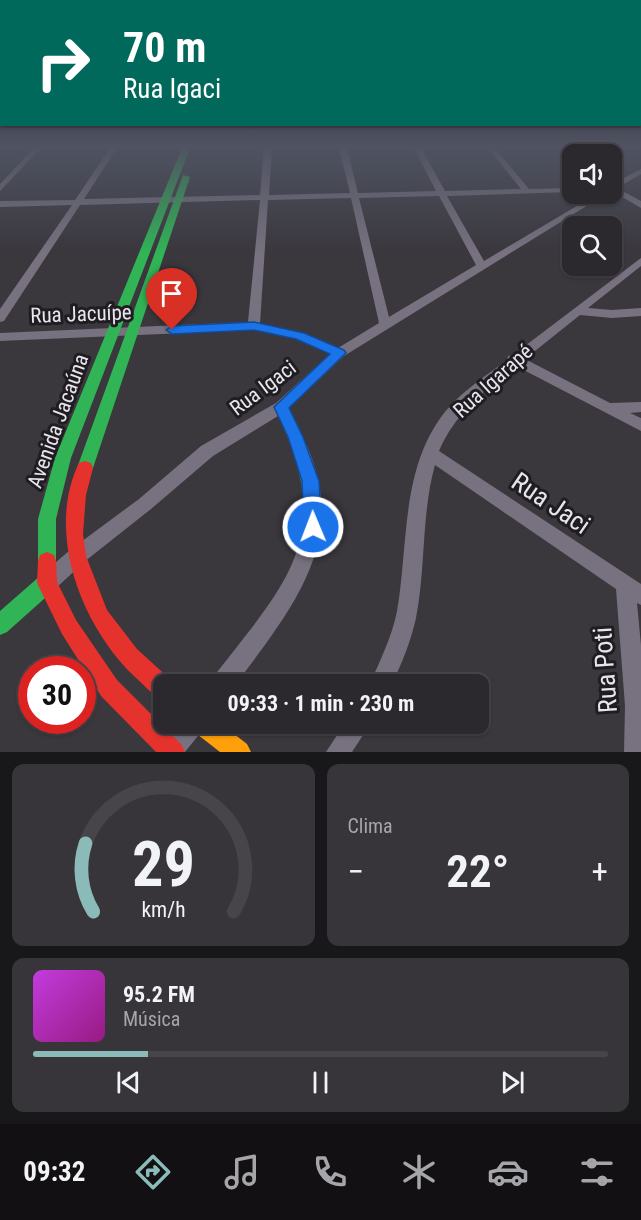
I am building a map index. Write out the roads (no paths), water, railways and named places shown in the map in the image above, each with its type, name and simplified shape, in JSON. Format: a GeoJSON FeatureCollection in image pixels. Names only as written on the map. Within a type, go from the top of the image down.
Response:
{"type":"FeatureCollection","features":[{"type":"Feature","properties":{"kind":"street"},"geometry":{"type":"LineString","coordinates":[[0,318],[90,183]]}},
{"type":"Feature","properties":{"kind":"street","name":"Avenida Jacaúna"},"geometry":{"type":"LineString","coordinates":[[153,679],[129,657],[99,616],[77,556],[74,534],[78,495],[90,452],[132,332],[176,183]]}},
{"type":"Feature","properties":{"kind":"street","name":"Avenida Jacaúna"},"geometry":{"type":"LineString","coordinates":[[171,751],[109,688],[69,627],[47,583],[47,519],[63,458],[114,332],[179,183]]}},
{"type":"Feature","properties":{"kind":"street"},"geometry":{"type":"LineString","coordinates":[[254,326],[265,183]]}},
{"type":"Feature","properties":{"kind":"street"},"geometry":{"type":"LineString","coordinates":[[350,183],[385,324]]}},
{"type":"Feature","properties":{"kind":"street"},"geometry":{"type":"LineString","coordinates":[[436,183],[482,266]]}},
{"type":"Feature","properties":{"kind":"street"},"geometry":{"type":"LineString","coordinates":[[520,183],[527,191]]}},
{"type":"Feature","properties":{"kind":"street"},"geometry":{"type":"LineString","coordinates":[[0,204],[562,190]]}},
{"type":"Feature","properties":{"kind":"street"},"geometry":{"type":"LineString","coordinates":[[622,194],[641,205]]}},
{"type":"Feature","properties":{"kind":"street","name":"Rua Igaci"},"geometry":{"type":"LineString","coordinates":[[0,625],[77,556],[145,504],[207,451],[281,407],[339,353],[585,204]]}},
{"type":"Feature","properties":{"kind":"street","name":"Rua Igarapé"},"geometry":{"type":"LineString","coordinates":[[386,674],[393,659],[407,613],[421,489],[441,431],[454,412],[473,393],[513,359],[641,261]]}},
{"type":"Feature","properties":{"kind":"street"},"geometry":{"type":"LineString","coordinates":[[576,310],[612,314],[641,312]]}},
{"type":"Feature","properties":{"kind":"street","name":"Rua Jacuípe"},"geometry":{"type":"LineString","coordinates":[[0,337],[254,326],[299,336],[339,353]]}},
{"type":"Feature","properties":{"kind":"street"},"geometry":{"type":"LineString","coordinates":[[513,359],[641,425]]}},
{"type":"Feature","properties":{"kind":"street"},"geometry":{"type":"LineString","coordinates":[[229,674],[291,588],[306,553],[313,527],[310,481],[296,437],[281,407]]}},
{"type":"Feature","properties":{"kind":"street"},"geometry":{"type":"LineString","coordinates":[[609,408],[641,407]]}},
{"type":"Feature","properties":{"kind":"street","name":"Rua Jaci"},"geometry":{"type":"LineString","coordinates":[[432,455],[633,590]]}},
{"type":"Feature","properties":{"kind":"street","name":"Rua Poti"},"geometry":{"type":"LineString","coordinates":[[633,590],[636,752]]}},
{"type":"Feature","properties":{"kind":"street"},"geometry":{"type":"LineString","coordinates":[[171,751],[185,734]]}},
{"type":"Feature","properties":{"kind":"street"},"geometry":{"type":"LineString","coordinates":[[215,734],[239,752]]}},
{"type":"Feature","properties":{"kind":"street"},"geometry":{"type":"LineString","coordinates":[[338,752],[351,734]]}}]}
